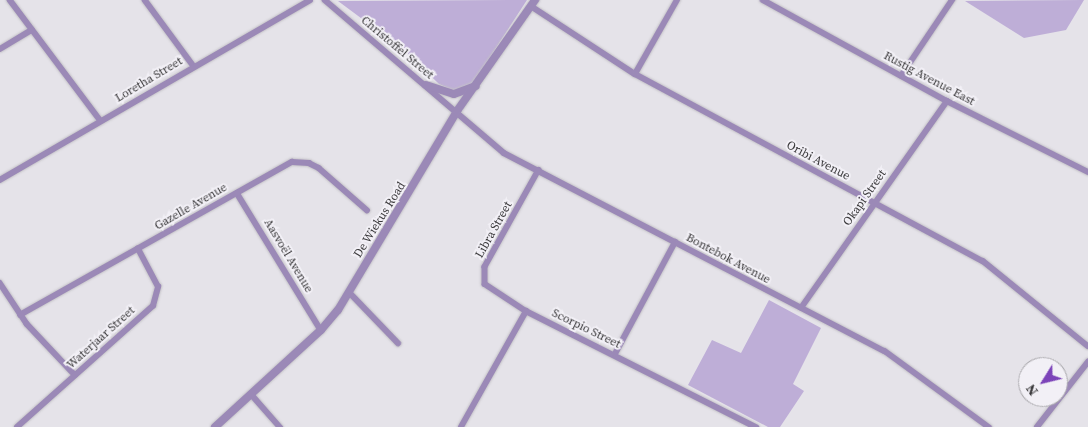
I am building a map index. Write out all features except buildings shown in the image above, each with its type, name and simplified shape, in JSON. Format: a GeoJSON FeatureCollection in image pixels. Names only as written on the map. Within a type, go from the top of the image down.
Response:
{"type":"FeatureCollection","features":[{"type":"Feature","properties":{"kind":"street"},"geometry":{"type":"LineString","coordinates":[[10,0],[100,121]]}},
{"type":"Feature","properties":{"kind":"street"},"geometry":{"type":"LineString","coordinates":[[145,0],[193,66]]}},
{"type":"Feature","properties":{"kind":"street","name":"Loretha Street"},"geometry":{"type":"LineString","coordinates":[[0,180],[193,66],[310,0]]}},
{"type":"Feature","properties":{"kind":"street","name":"Christoffel Street"},"geometry":{"type":"LineString","coordinates":[[325,0],[457,111]]}},
{"type":"Feature","properties":{"kind":"street"},"geometry":{"type":"LineString","coordinates":[[636,74],[677,0]]}},
{"type":"Feature","properties":{"kind":"street","name":"Rustig Avenue East"},"geometry":{"type":"LineString","coordinates":[[763,0],[947,101],[1088,172]]}},
{"type":"Feature","properties":{"kind":"street"},"geometry":{"type":"LineString","coordinates":[[901,76],[952,0]]}},
{"type":"Feature","properties":{"kind":"street","name":"Oribi Avenue"},"geometry":{"type":"LineString","coordinates":[[533,3],[636,74],[983,261],[1088,346]]}},
{"type":"Feature","properties":{"kind":"street","name":"De Wiekus Road"},"geometry":{"type":"LineString","coordinates":[[215,427],[321,330],[348,292],[457,111],[533,3]]}},
{"type":"Feature","properties":{"kind":"street"},"geometry":{"type":"LineString","coordinates":[[0,48],[32,30]]}},
{"type":"Feature","properties":{"kind":"street"},"geometry":{"type":"LineString","coordinates":[[426,85],[448,93],[476,86]]}},
{"type":"Feature","properties":{"kind":"street","name":"Okapi Street"},"geometry":{"type":"LineString","coordinates":[[801,308],[873,202],[947,101]]}},
{"type":"Feature","properties":{"kind":"street","name":"Bontebok Avenue"},"geometry":{"type":"LineString","coordinates":[[457,111],[494,146],[897,358],[989,427]]}},
{"type":"Feature","properties":{"kind":"street","name":"Gazelle Avenue"},"geometry":{"type":"LineString","coordinates":[[20,315],[138,250],[283,166],[300,161],[319,168],[367,210]]}},
{"type":"Feature","properties":{"kind":"street","name":"Libra Street"},"geometry":{"type":"LineString","coordinates":[[526,311],[490,290],[482,275],[539,170]]}},
{"type":"Feature","properties":{"kind":"street","name":"Aasvoël Avenue"},"geometry":{"type":"LineString","coordinates":[[237,193],[321,330]]}},
{"type":"Feature","properties":{"kind":"street"},"geometry":{"type":"LineString","coordinates":[[615,354],[675,242]]}},
{"type":"Feature","properties":{"kind":"street","name":"Waterjaar Street"},"geometry":{"type":"LineString","coordinates":[[17,427],[157,299],[156,281],[138,250]]}},
{"type":"Feature","properties":{"kind":"street"},"geometry":{"type":"LineString","coordinates":[[0,283],[20,315],[75,375]]}},
{"type":"Feature","properties":{"kind":"street"},"geometry":{"type":"LineString","coordinates":[[348,292],[398,343]]}},
{"type":"Feature","properties":{"kind":"street"},"geometry":{"type":"LineString","coordinates":[[469,427],[462,425],[526,311]]}},
{"type":"Feature","properties":{"kind":"street","name":"Scorpio Street"},"geometry":{"type":"LineString","coordinates":[[526,311],[615,354],[756,427]]}},
{"type":"Feature","properties":{"kind":"street"},"geometry":{"type":"LineString","coordinates":[[1037,427],[1088,362]]}},
{"type":"Feature","properties":{"kind":"street"},"geometry":{"type":"LineString","coordinates":[[252,395],[280,427]]}},
{"type":"Feature","properties":{"kind":"shaded area"},"geometry":{"type":"Polygon","coordinates":[[[527,0],[473,83],[455,91],[439,84],[404,50],[338,1],[527,0]]]}},
{"type":"Feature","properties":{"kind":"shaded area"},"geometry":{"type":"Polygon","coordinates":[[[1084,0],[1066,30],[1024,38],[965,1],[1084,0]]]}},
{"type":"Feature","properties":{"kind":"shaded area"},"geometry":{"type":"Polygon","coordinates":[[[769,300],[821,328],[793,384],[804,391],[780,427],[768,427],[688,385],[712,340],[741,353],[769,300]]]}}]}
